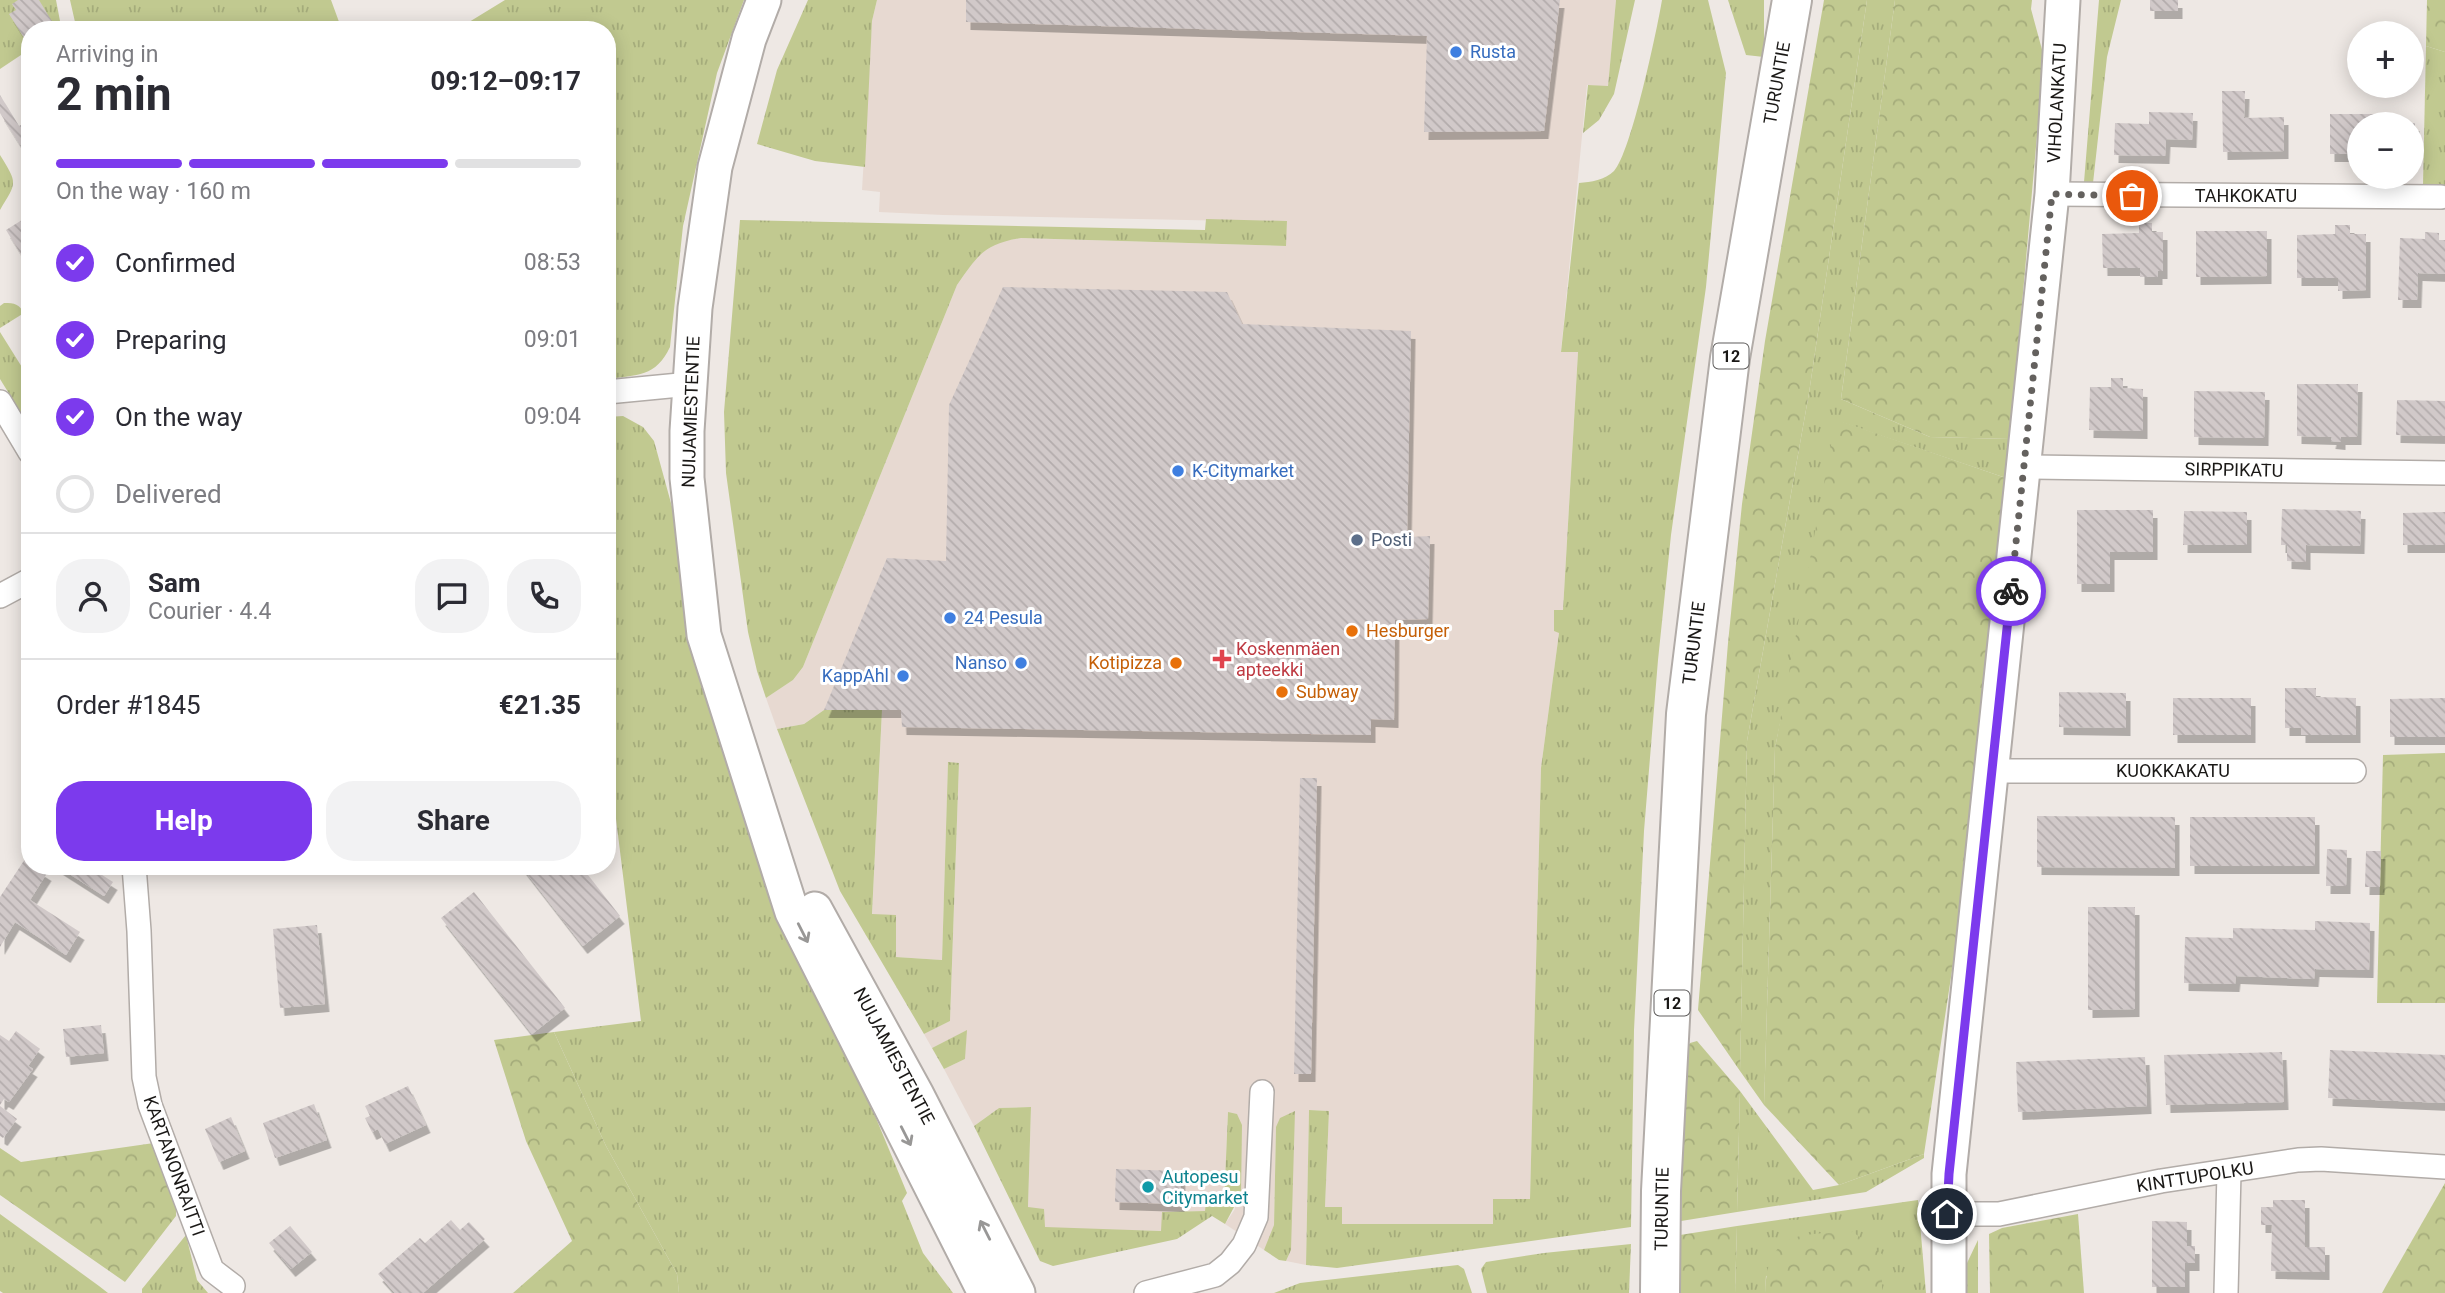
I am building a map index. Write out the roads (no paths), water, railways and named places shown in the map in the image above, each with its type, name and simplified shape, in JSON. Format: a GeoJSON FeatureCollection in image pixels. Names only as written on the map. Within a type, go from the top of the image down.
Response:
{"type":"FeatureCollection","features":[{"type":"Feature","properties":{"kind":"highway","name":"TURUNTIE"},"geometry":{"type":"LineString","coordinates":[[1660,1293],[1661,1191],[1686,714],[1730,358],[1792,0]]}},
{"type":"Feature","properties":{"kind":"main road","name":"NUIJAMIESTENTIE"},"geometry":{"type":"LineString","coordinates":[[764,0],[749,39],[715,167],[695,308],[687,431],[687,478],[704,635],[792,912],[985,1293]]}},
{"type":"Feature","properties":{"kind":"main road","name":"VIHOLANKATU"},"geometry":{"type":"LineString","coordinates":[[1949,1293],[1949,1174],[2052,194],[2063,0]]}},
{"type":"Feature","properties":{"kind":"main road","name":"NUIJAMIESTENTIE"},"geometry":{"type":"LineString","coordinates":[[763,823],[813,904],[905,1073],[1018,1293]]}},
{"type":"Feature","properties":{"kind":"street","name":"TAHKOKATU"},"geometry":{"type":"LineString","coordinates":[[2052,194],[2441,197]]}},
{"type":"Feature","properties":{"kind":"street"},"geometry":{"type":"LineString","coordinates":[[616,391],[691,384]]}},
{"type":"Feature","properties":{"kind":"street"},"geometry":{"type":"LineString","coordinates":[[0,402],[21,438]]}},
{"type":"Feature","properties":{"kind":"street","name":"SIRPPIKATU"},"geometry":{"type":"LineString","coordinates":[[2024,467],[2445,473]]}},
{"type":"Feature","properties":{"kind":"street"},"geometry":{"type":"LineString","coordinates":[[0,596],[21,585]]}},
{"type":"Feature","properties":{"kind":"street","name":"KUOKKAKATU"},"geometry":{"type":"LineString","coordinates":[[1992,771],[2354,771]]}},
{"type":"Feature","properties":{"kind":"street","name":"KARTANONRAITTI"},"geometry":{"type":"LineString","coordinates":[[135,875],[144,1077],[150,1105],[212,1270],[233,1286]]}},
{"type":"Feature","properties":{"kind":"street"},"geometry":{"type":"LineString","coordinates":[[1146,1293],[1214,1275],[1230,1263],[1244,1245],[1256,1217],[1262,1092]]}},
{"type":"Feature","properties":{"kind":"street","name":"KINTTUPOLKU"},"geometry":{"type":"LineString","coordinates":[[1947,1214],[1999,1214],[2161,1181],[2298,1160],[2445,1167]]}},
{"type":"Feature","properties":{"kind":"street"},"geometry":{"type":"LineString","coordinates":[[2226,1293],[2229,1172]]}},
{"type":"Feature","properties":{"kind":"place","name":"Rusta"},"geometry":{"type":"Point","coordinates":[1456,52]}},
{"type":"Feature","properties":{"kind":"place","name":"K-Citymarket"},"geometry":{"type":"Point","coordinates":[1178,471]}},
{"type":"Feature","properties":{"kind":"place","name":"Posti"},"geometry":{"type":"Point","coordinates":[1357,540]}},
{"type":"Feature","properties":{"kind":"place","name":"24 Pesula"},"geometry":{"type":"Point","coordinates":[950,618]}},
{"type":"Feature","properties":{"kind":"place","name":"Hesburger"},"geometry":{"type":"Point","coordinates":[1352,631]}},
{"type":"Feature","properties":{"kind":"place","name":"Koskenmäen apteekki"},"geometry":{"type":"Point","coordinates":[1222,659]}},
{"type":"Feature","properties":{"kind":"place","name":"Nanso"},"geometry":{"type":"Point","coordinates":[1021,663]}},
{"type":"Feature","properties":{"kind":"place","name":"Kotipizza"},"geometry":{"type":"Point","coordinates":[1176,663]}},
{"type":"Feature","properties":{"kind":"place","name":"KappAhl"},"geometry":{"type":"Point","coordinates":[903,676]}},
{"type":"Feature","properties":{"kind":"place","name":"Subway"},"geometry":{"type":"Point","coordinates":[1282,692]}},
{"type":"Feature","properties":{"kind":"place","name":"Autopesu Citymarket"},"geometry":{"type":"Point","coordinates":[1148,1187]}}]}
